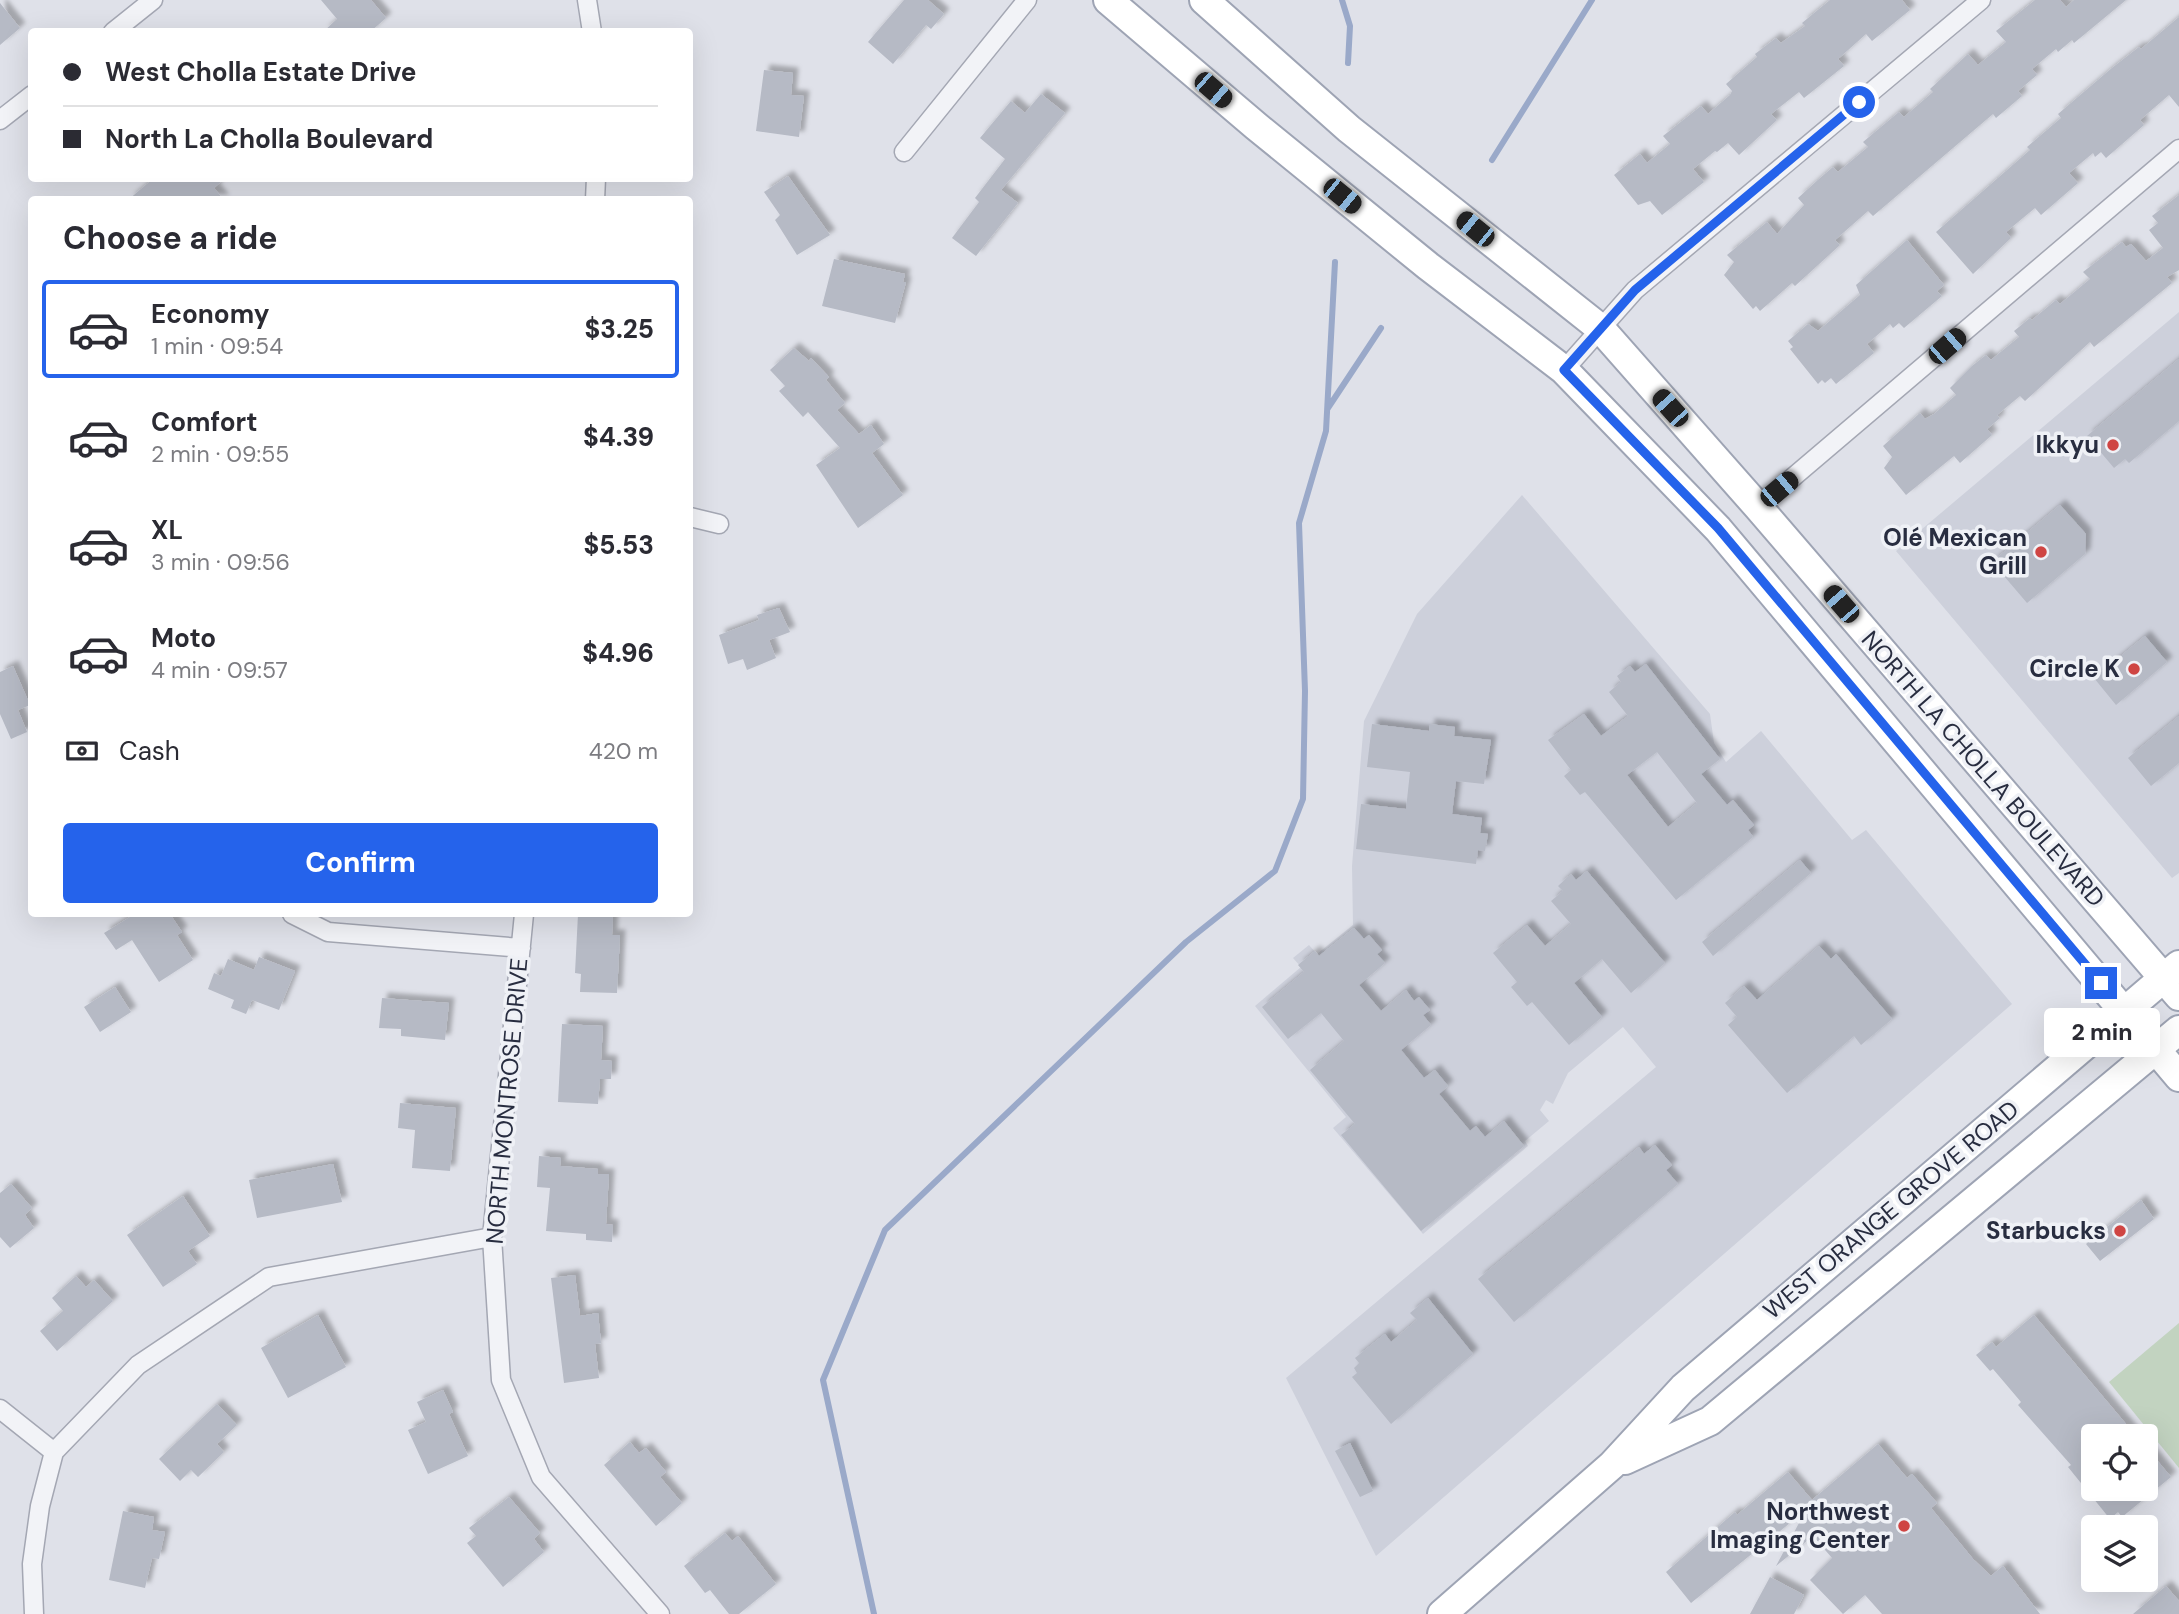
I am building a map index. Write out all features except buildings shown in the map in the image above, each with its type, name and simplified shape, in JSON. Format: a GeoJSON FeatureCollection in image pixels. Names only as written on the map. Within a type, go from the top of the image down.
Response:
{"type":"FeatureCollection","features":[{"type":"Feature","properties":{"kind":"main road","name":"NORTH LA CHOLLA BOULEVARD"},"geometry":{"type":"LineString","coordinates":[[1108,0],[1255,126],[1564,370],[1718,528],[2179,1077]]}},
{"type":"Feature","properties":{"kind":"main road","name":"NORTH LA CHOLLA BOULEVARD"},"geometry":{"type":"LineString","coordinates":[[1204,0],[1349,129],[1600,328],[2174,980]]}},
{"type":"Feature","properties":{"kind":"main road","name":"WEST ORANGE GROVE ROAD"},"geometry":{"type":"LineString","coordinates":[[1442,1614],[1612,1465],[1683,1388],[2126,1012],[2174,980]]}},
{"type":"Feature","properties":{"kind":"main road","name":"WEST ORANGE GROVE ROAD"},"geometry":{"type":"LineString","coordinates":[[1612,1465],[1710,1422],[2179,1030]]}},
{"type":"Feature","properties":{"kind":"street"},"geometry":{"type":"LineString","coordinates":[[118,28],[153,0]]}},
{"type":"Feature","properties":{"kind":"street"},"geometry":{"type":"LineString","coordinates":[[587,0],[591,28]]}},
{"type":"Feature","properties":{"kind":"street"},"geometry":{"type":"LineString","coordinates":[[904,152],[1027,0]]}},
{"type":"Feature","properties":{"kind":"street"},"geometry":{"type":"LineString","coordinates":[[1564,370],[1635,290],[1981,0]]}},
{"type":"Feature","properties":{"kind":"street"},"geometry":{"type":"LineString","coordinates":[[0,120],[28,98]]}},
{"type":"Feature","properties":{"kind":"street"},"geometry":{"type":"LineString","coordinates":[[1758,507],[2179,149]]}},
{"type":"Feature","properties":{"kind":"street"},"geometry":{"type":"LineString","coordinates":[[693,518],[719,524]]}},
{"type":"Feature","properties":{"kind":"street"},"geometry":{"type":"LineString","coordinates":[[298,917],[328,932],[520,948]]}},
{"type":"Feature","properties":{"kind":"street","name":"NORTH MONTROSE DRIVE"},"geometry":{"type":"LineString","coordinates":[[524,917],[492,1237],[501,1380],[541,1477],[660,1614]]}},
{"type":"Feature","properties":{"kind":"street"},"geometry":{"type":"LineString","coordinates":[[34,1614],[32,1564],[40,1506],[54,1452],[138,1364],[269,1277],[492,1237]]}},
{"type":"Feature","properties":{"kind":"street"},"geometry":{"type":"LineString","coordinates":[[0,1409],[54,1452]]}},
{"type":"Feature","properties":{"kind":"shaded area"},"geometry":{"type":"Polygon","coordinates":[[[2179,312],[2179,873],[2172,878],[1896,551],[2179,312]]]}},
{"type":"Feature","properties":{"kind":"shaded area"},"geometry":{"type":"Polygon","coordinates":[[[1522,495],[1710,714],[1714,743],[1726,762],[1761,731],[1852,840],[1866,830],[2012,1004],[1376,1556],[1286,1378],[1656,1067],[1623,1027],[1568,1073],[1553,1104],[1546,1100],[1540,1110],[1549,1121],[1525,1141],[1528,1146],[1423,1234],[1333,1128],[1346,1117],[1255,1006],[1301,967],[1293,958],[1309,945],[1317,954],[1353,925],[1352,866],[1364,721],[1417,614],[1522,495]]]}},
{"type":"Feature","properties":{"kind":"green space"},"geometry":{"type":"Polygon","coordinates":[[[2179,1323],[2179,1468],[2158,1442],[2158,1424],[2143,1424],[2109,1382],[2179,1323]]]}},
{"type":"Feature","properties":{"kind":"waterway"},"geometry":{"type":"LineString","coordinates":[[1342,0],[1350,26],[1348,63]]}},
{"type":"Feature","properties":{"kind":"waterway"},"geometry":{"type":"LineString","coordinates":[[1492,160],[1592,0]]}},
{"type":"Feature","properties":{"kind":"waterway"},"geometry":{"type":"LineString","coordinates":[[874,1614],[823,1380],[885,1230],[1186,942],[1275,871],[1303,799],[1305,691],[1299,523],[1326,431],[1335,262]]}},
{"type":"Feature","properties":{"kind":"waterway"},"geometry":{"type":"LineString","coordinates":[[1328,408],[1381,328]]}},
{"type":"Feature","properties":{"kind":"place","name":"Ikkyu"},"geometry":{"type":"Point","coordinates":[2113,445]}},
{"type":"Feature","properties":{"kind":"place","name":"Olé Mexican Grill"},"geometry":{"type":"Point","coordinates":[2041,552]}},
{"type":"Feature","properties":{"kind":"place","name":"Circle K"},"geometry":{"type":"Point","coordinates":[2134,669]}},
{"type":"Feature","properties":{"kind":"place","name":"Starbucks"},"geometry":{"type":"Point","coordinates":[2120,1231]}},
{"type":"Feature","properties":{"kind":"place","name":"Northwest Imaging Center"},"geometry":{"type":"Point","coordinates":[1904,1526]}},
{"type":"Feature","properties":{"kind":"route"},"geometry":{"type":"LineString","coordinates":[[1859,102],[1635,290],[1564,370],[1718,528],[2101,983]]}}]}
